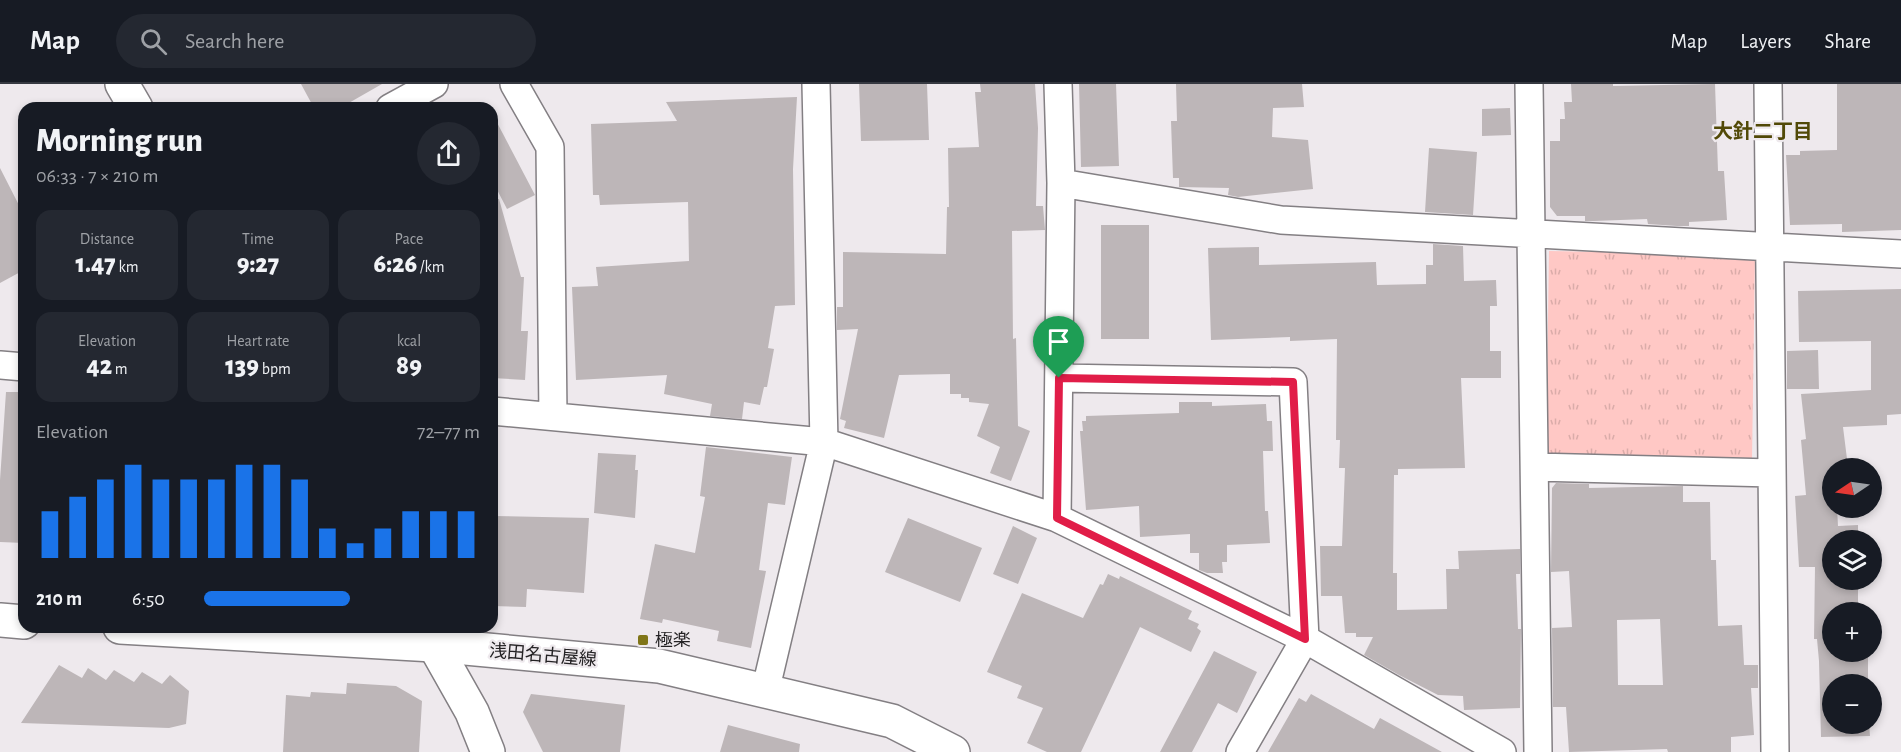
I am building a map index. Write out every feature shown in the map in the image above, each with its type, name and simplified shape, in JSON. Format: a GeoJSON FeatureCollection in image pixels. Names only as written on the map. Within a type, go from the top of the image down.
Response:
{"type":"FeatureCollection","features":[{"type":"Feature","properties":{"kind":"main road"},"geometry":{"type":"LineString","coordinates":[[122,84],[132,102]]}},
{"type":"Feature","properties":{"kind":"main road"},"geometry":{"type":"LineString","coordinates":[[0,620],[18,622]]}},
{"type":"Feature","properties":{"kind":"main road","name":"浅田名古屋線"},"geometry":{"type":"LineString","coordinates":[[325,633],[428,636],[659,666],[892,721],[953,752]]}},
{"type":"Feature","properties":{"kind":"main road"},"geometry":{"type":"LineString","coordinates":[[428,636],[472,712],[488,752]]}},
{"type":"Feature","properties":{"kind":"street"},"geometry":{"type":"LineString","coordinates":[[514,84],[550,147],[553,416]]}},
{"type":"Feature","properties":{"kind":"street"},"geometry":{"type":"LineString","coordinates":[[765,692],[825,442],[816,84]]}},
{"type":"Feature","properties":{"kind":"street"},"geometry":{"type":"LineString","coordinates":[[1057,518],[1061,183],[1058,84]]}},
{"type":"Feature","properties":{"kind":"street"},"geometry":{"type":"LineString","coordinates":[[1529,84],[1533,234],[1538,752]]}},
{"type":"Feature","properties":{"kind":"street"},"geometry":{"type":"LineString","coordinates":[[1768,84],[1775,752]]}},
{"type":"Feature","properties":{"kind":"street"},"geometry":{"type":"LineString","coordinates":[[399,102],[420,87]]}},
{"type":"Feature","properties":{"kind":"street"},"geometry":{"type":"LineString","coordinates":[[1061,183],[1281,220],[1901,254]]}},
{"type":"Feature","properties":{"kind":"street"},"geometry":{"type":"LineString","coordinates":[[0,365],[18,366]]}},
{"type":"Feature","properties":{"kind":"street"},"geometry":{"type":"LineString","coordinates":[[1059,378],[1293,382],[1305,639],[1240,752]]}},
{"type":"Feature","properties":{"kind":"street"},"geometry":{"type":"LineString","coordinates":[[498,411],[825,442],[1057,518],[1305,639],[1502,752]]}},
{"type":"Feature","properties":{"kind":"street"},"geometry":{"type":"LineString","coordinates":[[1535,467],[1772,473]]}},
{"type":"Feature","properties":{"kind":"green space"},"geometry":{"type":"Polygon","coordinates":[[[1549,251],[1755,255],[1752,460],[1546,457],[1549,251]]]}},
{"type":"Feature","properties":{"kind":"building"},"geometry":{"type":"Polygon","coordinates":[[[301,84],[382,84],[350,102],[311,102],[301,84]]]}},
{"type":"Feature","properties":{"kind":"building"},"geometry":{"type":"Polygon","coordinates":[[[859,84],[927,84],[929,140],[861,141],[859,84]]]}},
{"type":"Feature","properties":{"kind":"building"},"geometry":{"type":"Polygon","coordinates":[[[980,84],[1035,84],[1038,128],[1036,206],[1043,206],[1045,230],[1012,231],[1013,339],[1016,338],[1018,426],[1030,431],[1011,481],[990,473],[1000,447],[977,436],[989,404],[969,402],[969,398],[961,398],[961,394],[950,394],[950,374],[899,375],[884,438],[844,428],[846,421],[840,419],[858,329],[837,330],[837,307],[843,307],[843,252],[946,254],[947,207],[949,207],[948,148],[979,147],[975,92],[981,92],[980,84]]]}},
{"type":"Feature","properties":{"kind":"building"},"geometry":{"type":"Polygon","coordinates":[[[1079,84],[1116,84],[1119,166],[1081,167],[1079,84]]]}},
{"type":"Feature","properties":{"kind":"building"},"geometry":{"type":"Polygon","coordinates":[[[1176,84],[1302,84],[1304,107],[1273,108],[1272,137],[1308,140],[1313,189],[1238,197],[1228,195],[1229,188],[1179,187],[1179,178],[1173,178],[1171,121],[1177,121],[1176,84]]]}},
{"type":"Feature","properties":{"kind":"building"},"geometry":{"type":"Polygon","coordinates":[[[1571,84],[1613,84],[1613,86],[1715,84],[1718,171],[1724,171],[1727,220],[1689,222],[1689,226],[1677,226],[1648,224],[1647,219],[1585,221],[1585,216],[1557,216],[1550,207],[1550,141],[1560,141],[1560,119],[1565,119],[1564,102],[1572,102],[1571,84]]]}},
{"type":"Feature","properties":{"kind":"building"},"geometry":{"type":"Polygon","coordinates":[[[1837,84],[1901,84],[1901,230],[1842,232],[1842,224],[1790,225],[1786,155],[1800,155],[1800,151],[1837,150],[1837,84]]]}},
{"type":"Feature","properties":{"kind":"building"},"geometry":{"type":"Polygon","coordinates":[[[797,97],[793,169],[795,305],[775,306],[768,348],[774,349],[767,387],[764,387],[760,405],[744,402],[742,419],[710,416],[712,404],[664,394],[667,375],[576,380],[572,287],[598,286],[596,267],[689,261],[688,202],[600,205],[599,195],[593,195],[591,124],[677,121],[666,102],[797,97]]]}},
{"type":"Feature","properties":{"kind":"building"},"geometry":{"type":"Polygon","coordinates":[[[1510,108],[1511,135],[1482,136],[1482,109],[1510,108]]]}},
{"type":"Feature","properties":{"kind":"building"},"geometry":{"type":"Polygon","coordinates":[[[498,124],[535,195],[507,209],[498,192],[498,124]]]}},
{"type":"Feature","properties":{"kind":"building"},"geometry":{"type":"Polygon","coordinates":[[[1429,148],[1477,152],[1473,215],[1425,212],[1429,148]]]}},
{"type":"Feature","properties":{"kind":"building"},"geometry":{"type":"Polygon","coordinates":[[[0,168],[18,203],[18,273],[0,283],[0,168]]]}},
{"type":"Feature","properties":{"kind":"building"},"geometry":{"type":"Polygon","coordinates":[[[498,199],[521,277],[524,277],[521,331],[528,331],[525,380],[498,378],[498,199]]]}},
{"type":"Feature","properties":{"kind":"building"},"geometry":{"type":"Polygon","coordinates":[[[1101,225],[1149,225],[1149,339],[1101,339],[1101,225]]]}},
{"type":"Feature","properties":{"kind":"building"},"geometry":{"type":"Polygon","coordinates":[[[1433,244],[1463,246],[1464,281],[1496,280],[1497,306],[1490,306],[1490,351],[1501,351],[1501,378],[1461,378],[1465,468],[1398,469],[1398,475],[1394,475],[1393,573],[1397,573],[1397,610],[1447,609],[1446,569],[1459,569],[1458,551],[1520,549],[1520,574],[1516,574],[1518,629],[1521,629],[1520,708],[1464,710],[1463,696],[1438,695],[1399,675],[1364,655],[1373,637],[1356,637],[1356,633],[1345,633],[1342,596],[1321,596],[1320,546],[1342,546],[1345,468],[1339,468],[1340,440],[1336,440],[1337,339],[1290,341],[1290,337],[1211,340],[1208,248],[1259,247],[1259,265],[1376,262],[1377,285],[1426,284],[1426,265],[1433,265],[1433,244]]]}},
{"type":"Feature","properties":{"kind":"building"},"geometry":{"type":"Polygon","coordinates":[[[1901,289],[1901,414],[1887,415],[1887,425],[1843,427],[1847,458],[1822,458],[1822,518],[1838,518],[1838,526],[1858,525],[1858,530],[1822,530],[1822,590],[1858,590],[1858,602],[1822,602],[1822,662],[1868,662],[1868,674],[1822,674],[1822,734],[1870,734],[1870,736],[1821,737],[1819,661],[1817,639],[1814,639],[1815,567],[1799,567],[1795,496],[1806,495],[1801,440],[1806,439],[1801,394],[1871,390],[1871,341],[1799,342],[1798,291],[1901,289]]]}},
{"type":"Feature","properties":{"kind":"building"},"geometry":{"type":"Polygon","coordinates":[[[1818,350],[1819,389],[1787,389],[1787,351],[1818,350]]]}},
{"type":"Feature","properties":{"kind":"building"},"geometry":{"type":"Polygon","coordinates":[[[6,392],[18,392],[18,543],[0,542],[0,480],[6,392]]]}},
{"type":"Feature","properties":{"kind":"building"},"geometry":{"type":"Polygon","coordinates":[[[1179,402],[1212,402],[1212,406],[1266,404],[1267,421],[1272,421],[1273,451],[1263,451],[1265,511],[1268,511],[1270,543],[1227,545],[1227,562],[1222,562],[1223,573],[1207,573],[1199,570],[1199,553],[1190,553],[1190,534],[1140,537],[1139,506],[1086,510],[1080,431],[1083,431],[1082,421],[1086,421],[1086,416],[1179,413],[1179,402]]]}},
{"type":"Feature","properties":{"kind":"building"},"geometry":{"type":"Polygon","coordinates":[[[706,447],[792,457],[785,505],[768,503],[759,570],[766,571],[751,648],[717,641],[719,631],[663,619],[662,623],[640,619],[655,544],[695,553],[705,497],[700,496],[706,447]]]}},
{"type":"Feature","properties":{"kind":"building"},"geometry":{"type":"Polygon","coordinates":[[[598,453],[636,455],[635,470],[638,470],[635,518],[594,513],[598,453]]]}},
{"type":"Feature","properties":{"kind":"building"},"geometry":{"type":"Polygon","coordinates":[[[1556,483],[1589,484],[1589,488],[1683,486],[1683,502],[1710,502],[1711,560],[1716,560],[1718,626],[1742,625],[1744,665],[1758,665],[1758,688],[1751,688],[1754,735],[1731,737],[1731,752],[1668,752],[1667,749],[1569,752],[1566,707],[1553,707],[1552,628],[1572,627],[1569,571],[1551,572],[1552,488],[1556,483]],[[1660,619],[1617,620],[1618,685],[1663,685],[1660,619]]]}},
{"type":"Feature","properties":{"kind":"building"},"geometry":{"type":"Polygon","coordinates":[[[498,516],[589,518],[584,593],[527,589],[526,607],[498,606],[498,516]]]}},
{"type":"Feature","properties":{"kind":"building"},"geometry":{"type":"Polygon","coordinates":[[[908,518],[982,548],[960,602],[885,572],[908,518]]]}},
{"type":"Feature","properties":{"kind":"building"},"geometry":{"type":"Polygon","coordinates":[[[1013,526],[1037,538],[1018,584],[993,574],[1013,526]]]}},
{"type":"Feature","properties":{"kind":"building"},"geometry":{"type":"Polygon","coordinates":[[[1108,574],[1119,579],[1120,576],[1192,611],[1188,619],[1199,624],[1197,628],[1201,631],[1191,652],[1140,627],[1081,752],[1047,752],[1027,743],[1043,708],[1017,698],[1022,686],[987,672],[1022,593],[1083,618],[1100,584],[1103,585],[1108,574]]]}},
{"type":"Feature","properties":{"kind":"building"},"geometry":{"type":"Polygon","coordinates":[[[1214,651],[1257,672],[1237,713],[1218,703],[1192,752],[1160,752],[1214,651]]]}},
{"type":"Feature","properties":{"kind":"building"},"geometry":{"type":"Polygon","coordinates":[[[59,665],[82,678],[88,668],[106,680],[114,670],[134,682],[142,672],[162,684],[170,675],[189,691],[186,724],[169,728],[21,723],[59,665]]]}},
{"type":"Feature","properties":{"kind":"building"},"geometry":{"type":"Polygon","coordinates":[[[347,683],[396,686],[422,701],[419,752],[283,752],[286,695],[310,697],[311,692],[346,694],[347,683]]]}},
{"type":"Feature","properties":{"kind":"building"},"geometry":{"type":"Polygon","coordinates":[[[531,694],[625,705],[620,752],[543,752],[523,712],[531,694]]]}},
{"type":"Feature","properties":{"kind":"building"},"geometry":{"type":"Polygon","coordinates":[[[1311,694],[1374,729],[1380,718],[1442,752],[1268,752],[1299,698],[1306,702],[1311,694]]]}},
{"type":"Feature","properties":{"kind":"building"},"geometry":{"type":"Polygon","coordinates":[[[728,725],[800,744],[799,752],[720,752],[728,725]]]}},
{"type":"Feature","properties":{"kind":"place","name":"極楽"},"geometry":{"type":"Point","coordinates":[643,640]}},
{"type":"Feature","properties":{"kind":"district","name":"大針二丁目"},"geometry":{"type":"Point","coordinates":[1763,131]}},
{"type":"Feature","properties":{"kind":"route"},"geometry":{"type":"LineString","coordinates":[[1059,378],[1293,382],[1305,639],[1057,518],[1059,378]]}}]}
